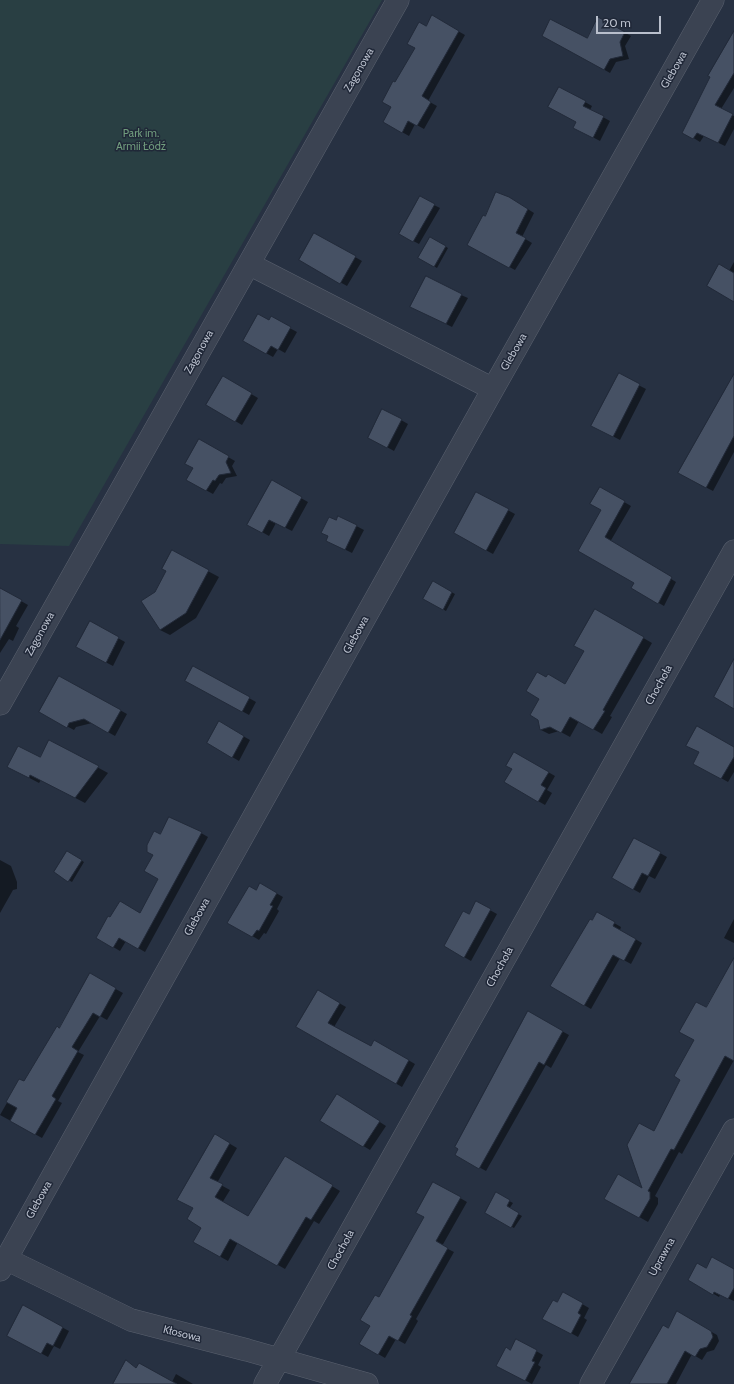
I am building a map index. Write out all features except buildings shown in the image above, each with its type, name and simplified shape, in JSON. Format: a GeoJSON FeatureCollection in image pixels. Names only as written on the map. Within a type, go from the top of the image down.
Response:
{"type":"FeatureCollection","features":[{"type":"Feature","properties":{"kind":"street","name":"Zagonowa"},"geometry":{"type":"LineString","coordinates":[[0,704],[398,0]]}},
{"type":"Feature","properties":{"kind":"street","name":"Glebowa"},"geometry":{"type":"LineString","coordinates":[[3,1264],[493,389],[713,0]]}},
{"type":"Feature","properties":{"kind":"street"},"geometry":{"type":"LineString","coordinates":[[249,264],[493,389]]}},
{"type":"Feature","properties":{"kind":"street","name":"Chochoła"},"geometry":{"type":"LineString","coordinates":[[265,1384],[734,551]]}},
{"type":"Feature","properties":{"kind":"street","name":"Uprawna"},"geometry":{"type":"LineString","coordinates":[[591,1384],[734,1130]]}},
{"type":"Feature","properties":{"kind":"street","name":"Kłosowa"},"geometry":{"type":"LineString","coordinates":[[3,1264],[131,1320],[247,1350],[367,1384]]}},
{"type":"Feature","properties":{"kind":"green space","name":"Park im. Armii Łódź"},"geometry":{"type":"Polygon","coordinates":[[[0,0],[382,0],[69,546],[0,544],[0,0]]]}}]}
